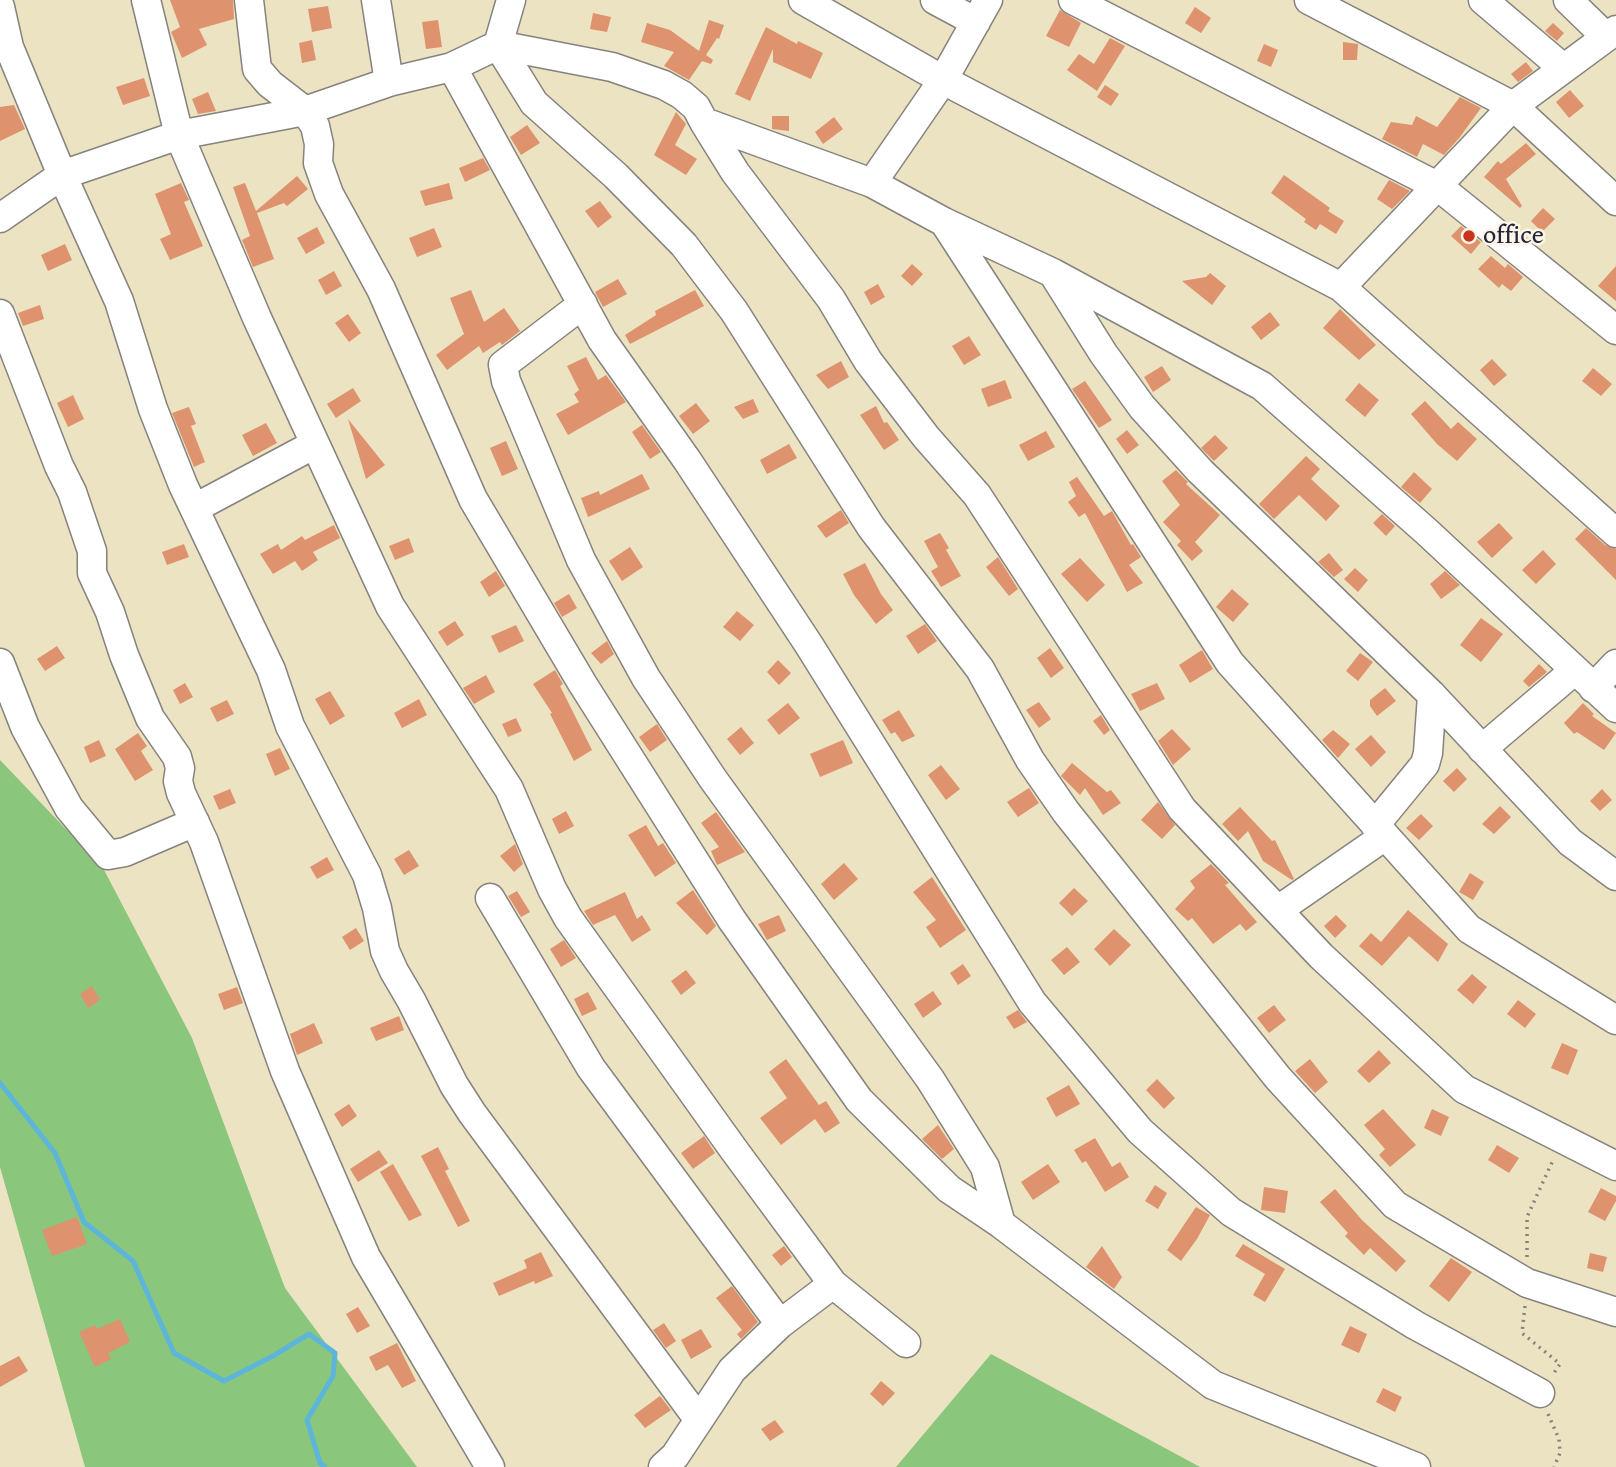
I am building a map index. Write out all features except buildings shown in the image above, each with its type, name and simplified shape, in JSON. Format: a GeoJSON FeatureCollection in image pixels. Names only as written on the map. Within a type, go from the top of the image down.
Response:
{"type":"FeatureCollection","features":[{"type":"Feature","properties":{"kind":"street"},"geometry":{"type":"LineString","coordinates":[[146,0],[179,135],[257,318],[390,606],[509,789],[552,889],[568,918],[833,1284],[906,1343]]}},
{"type":"Feature","properties":{"kind":"street"},"geometry":{"type":"LineString","coordinates":[[249,0],[257,69],[270,84],[306,111],[316,126],[318,163],[329,194],[382,289],[473,499],[582,682],[732,920],[859,1100],[949,1189],[1001,1224],[1213,1385],[1416,1467]]}},
{"type":"Feature","properties":{"kind":"street"},"geometry":{"type":"LineString","coordinates":[[376,0],[389,82]]}},
{"type":"Feature","properties":{"kind":"street"},"geometry":{"type":"LineString","coordinates":[[512,0],[498,45],[534,103],[663,222],[684,245],[734,311],[864,518],[980,668],[1030,760],[1059,802],[1278,1078],[1395,1205],[1527,1283],[1616,1312]]}},
{"type":"Feature","properties":{"kind":"street"},"geometry":{"type":"LineString","coordinates":[[803,0],[943,80],[1341,287],[1616,533]]}},
{"type":"Feature","properties":{"kind":"street"},"geometry":{"type":"LineString","coordinates":[[872,183],[943,80],[982,11],[934,0]]}},
{"type":"Feature","properties":{"kind":"street"},"geometry":{"type":"LineString","coordinates":[[1073,0],[1439,187],[1616,330]]}},
{"type":"Feature","properties":{"kind":"street"},"geometry":{"type":"LineString","coordinates":[[1309,0],[1513,106],[1616,201]]}},
{"type":"Feature","properties":{"kind":"street"},"geometry":{"type":"LineString","coordinates":[[1483,0],[1563,68]]}},
{"type":"Feature","properties":{"kind":"street"},"geometry":{"type":"LineString","coordinates":[[1341,287],[1439,187],[1513,106],[1611,34],[1568,0]]}},
{"type":"Feature","properties":{"kind":"street"},"geometry":{"type":"LineString","coordinates":[[0,8],[9,47],[62,175],[119,301],[153,409],[195,508],[271,670],[290,726],[367,875],[377,908],[385,951],[394,971],[454,1085],[472,1113],[699,1420]]}},
{"type":"Feature","properties":{"kind":"street"},"geometry":{"type":"LineString","coordinates":[[0,218],[62,175],[179,135],[306,111],[389,82],[452,67],[498,45],[612,67],[664,85],[682,95],[696,107],[735,172],[831,299],[868,360],[926,437],[977,495],[1182,809],[1321,956],[1464,1088],[1616,1166]]}},
{"type":"Feature","properties":{"kind":"street"},"geometry":{"type":"LineString","coordinates":[[452,67],[602,340],[687,460],[809,645],[1032,1002],[1140,1131],[1231,1212],[1415,1325],[1540,1393]]}},
{"type":"Feature","properties":{"kind":"street"},"geometry":{"type":"LineString","coordinates":[[704,122],[872,183],[944,222],[1053,273],[1262,386],[1427,533],[1616,708]]}},
{"type":"Feature","properties":{"kind":"street"},"geometry":{"type":"LineString","coordinates":[[944,222],[1230,663],[1469,929],[1616,1020]]}},
{"type":"Feature","properties":{"kind":"street"},"geometry":{"type":"LineString","coordinates":[[1053,273],[1103,353],[1142,407],[1200,471],[1432,695],[1570,842],[1616,876]]}},
{"type":"Feature","properties":{"kind":"street"},"geometry":{"type":"LineString","coordinates":[[583,304],[503,365],[506,381],[582,561],[646,678],[713,779],[930,1079],[985,1167],[1001,1224]]}},
{"type":"Feature","properties":{"kind":"street"},"geometry":{"type":"LineString","coordinates":[[0,314],[59,466],[72,492],[92,551],[92,573],[110,612],[124,654],[150,718],[177,757],[180,768],[178,781],[204,842],[285,1070],[366,1257],[490,1467]]}},
{"type":"Feature","properties":{"kind":"street"},"geometry":{"type":"LineString","coordinates":[[195,508],[315,444]]}},
{"type":"Feature","properties":{"kind":"street"},"geometry":{"type":"LineString","coordinates":[[0,663],[26,727],[69,808],[108,855],[125,852],[195,822]]}},
{"type":"Feature","properties":{"kind":"street"},"geometry":{"type":"LineString","coordinates":[[1482,749],[1584,679],[1616,664]]}},
{"type":"Feature","properties":{"kind":"street"},"geometry":{"type":"LineString","coordinates":[[1278,911],[1380,830],[1425,764],[1432,695]]}},
{"type":"Feature","properties":{"kind":"street"},"geometry":{"type":"LineString","coordinates":[[491,898],[592,1068],[780,1324]]}},
{"type":"Feature","properties":{"kind":"street"},"geometry":{"type":"LineString","coordinates":[[663,1467],[675,1456],[732,1370],[780,1324],[833,1284]]}},
{"type":"Feature","properties":{"kind":"path"},"geometry":{"type":"LineString","coordinates":[[1527,1283],[1527,1217],[1563,1139]]}},
{"type":"Feature","properties":{"kind":"green space"},"geometry":{"type":"Polygon","coordinates":[[[0,760],[103,868],[192,1038],[285,1288],[417,1467],[85,1467],[0,1167],[0,760]]]}},
{"type":"Feature","properties":{"kind":"green space"},"geometry":{"type":"Polygon","coordinates":[[[991,1354],[1200,1467],[896,1467],[991,1354]]]}},
{"type":"Feature","properties":{"kind":"waterway"},"geometry":{"type":"LineString","coordinates":[[0,1083],[55,1153],[84,1222],[133,1261],[174,1353],[224,1381],[309,1334],[335,1353],[333,1376],[307,1420],[320,1463],[325,1467]]}},
{"type":"Feature","properties":{"kind":"place","name":"office"},"geometry":{"type":"Point","coordinates":[1469,236]}}]}
